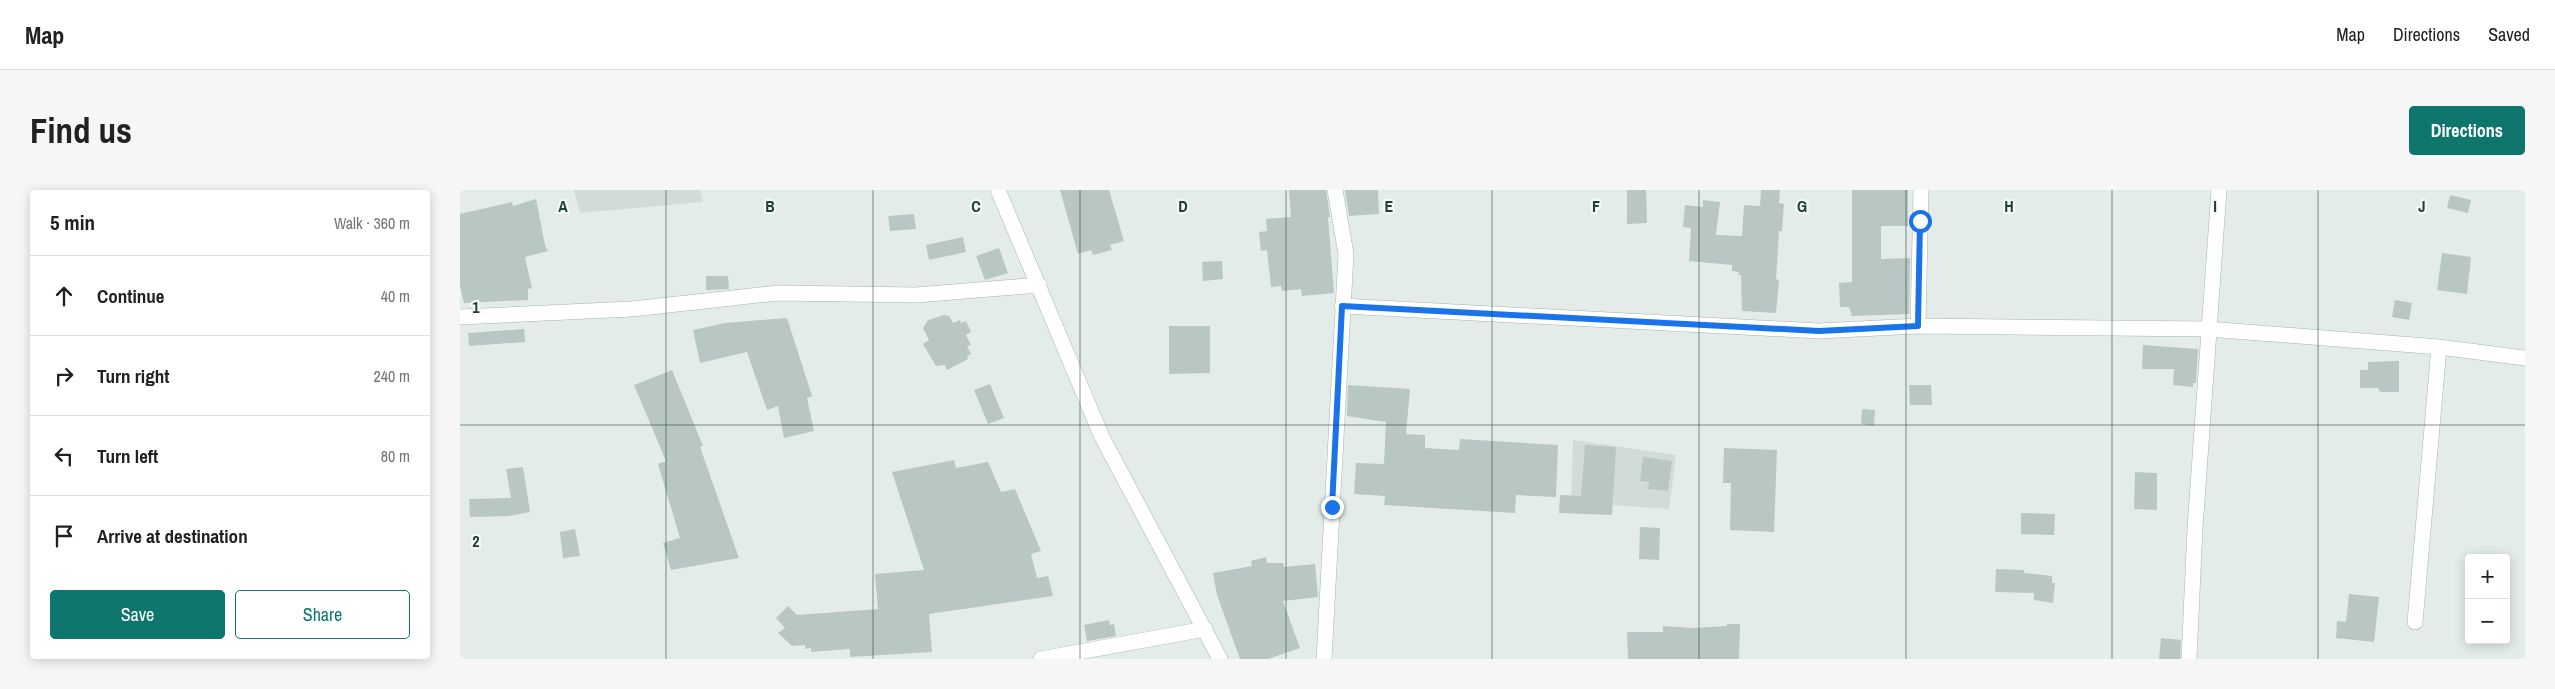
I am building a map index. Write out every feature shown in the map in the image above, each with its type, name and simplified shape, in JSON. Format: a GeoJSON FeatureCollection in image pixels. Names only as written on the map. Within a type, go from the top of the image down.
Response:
{"type":"FeatureCollection","features":[{"type":"Feature","properties":{"kind":"street"},"geometry":{"type":"LineString","coordinates":[[998,190],[1102,437],[1220,659]]}},
{"type":"Feature","properties":{"kind":"street"},"geometry":{"type":"LineString","coordinates":[[1324,659],[1346,254],[1335,190]]}},
{"type":"Feature","properties":{"kind":"street"},"geometry":{"type":"LineString","coordinates":[[1918,326],[1921,190]]}},
{"type":"Feature","properties":{"kind":"street"},"geometry":{"type":"LineString","coordinates":[[2189,659],[2195,528],[2219,190]]}},
{"type":"Feature","properties":{"kind":"street"},"geometry":{"type":"LineString","coordinates":[[460,317],[632,309],[778,293],[916,296],[1039,285]]}},
{"type":"Feature","properties":{"kind":"street"},"geometry":{"type":"LineString","coordinates":[[1342,306],[1819,331],[1918,326],[2208,329],[2438,347],[2525,358]]}},
{"type":"Feature","properties":{"kind":"street"},"geometry":{"type":"LineString","coordinates":[[2415,622],[2438,347]]}},
{"type":"Feature","properties":{"kind":"street"},"geometry":{"type":"LineString","coordinates":[[1041,659],[1205,629]]}},
{"type":"Feature","properties":{"kind":"shaded area"},"geometry":{"type":"Polygon","coordinates":[[[574,190],[700,190],[703,202],[580,213],[574,190]]]}},
{"type":"Feature","properties":{"kind":"shaded area"},"geometry":{"type":"Polygon","coordinates":[[[1573,440],[1676,455],[1669,509],[1571,502],[1573,440]]]}},
{"type":"Feature","properties":{"kind":"building"},"geometry":{"type":"Polygon","coordinates":[[[1060,190],[1109,190],[1124,241],[1110,245],[1112,250],[1093,255],[1091,250],[1078,254],[1060,190]]]}},
{"type":"Feature","properties":{"kind":"building"},"geometry":{"type":"Polygon","coordinates":[[[1289,190],[1326,190],[1330,217],[1328,217],[1334,293],[1302,296],[1301,289],[1282,291],[1281,286],[1271,287],[1267,250],[1261,251],[1259,232],[1267,231],[1266,219],[1291,217],[1289,190]]]}},
{"type":"Feature","properties":{"kind":"building"},"geometry":{"type":"Polygon","coordinates":[[[1345,190],[1378,190],[1379,214],[1349,216],[1345,190]]]}},
{"type":"Feature","properties":{"kind":"building"},"geometry":{"type":"Polygon","coordinates":[[[1627,190],[1646,190],[1647,223],[1627,224],[1627,190]]]}},
{"type":"Feature","properties":{"kind":"building"},"geometry":{"type":"Polygon","coordinates":[[[1761,190],[1780,190],[1779,203],[1784,204],[1782,231],[1779,231],[1776,279],[1779,280],[1776,313],[1742,311],[1741,275],[1738,275],[1739,272],[1732,271],[1732,265],[1689,261],[1691,228],[1683,227],[1685,205],[1703,207],[1703,200],[1720,202],[1716,235],[1742,236],[1744,205],[1760,206],[1761,190]]]}},
{"type":"Feature","properties":{"kind":"building"},"geometry":{"type":"Polygon","coordinates":[[[1852,190],[1908,190],[1908,226],[1881,226],[1881,259],[1910,258],[1909,314],[1852,316],[1849,307],[1840,307],[1839,283],[1852,282],[1852,190]]]}},
{"type":"Feature","properties":{"kind":"building"},"geometry":{"type":"Polygon","coordinates":[[[2450,195],[2471,200],[2468,213],[2447,208],[2450,195]]]}},
{"type":"Feature","properties":{"kind":"building"},"geometry":{"type":"Polygon","coordinates":[[[536,199],[545,245],[548,251],[525,257],[532,288],[528,289],[528,300],[464,303],[460,286],[460,214],[512,202],[513,206],[536,199]]]}},
{"type":"Feature","properties":{"kind":"building"},"geometry":{"type":"Polygon","coordinates":[[[914,214],[916,229],[890,231],[888,216],[914,214]]]}},
{"type":"Feature","properties":{"kind":"building"},"geometry":{"type":"Polygon","coordinates":[[[963,237],[966,252],[929,260],[926,245],[963,237]]]}},
{"type":"Feature","properties":{"kind":"building"},"geometry":{"type":"Polygon","coordinates":[[[999,248],[1008,273],[985,280],[976,256],[999,248]]]}},
{"type":"Feature","properties":{"kind":"building"},"geometry":{"type":"Polygon","coordinates":[[[2442,253],[2471,257],[2467,294],[2437,290],[2442,253]]]}},
{"type":"Feature","properties":{"kind":"building"},"geometry":{"type":"Polygon","coordinates":[[[1222,261],[1223,279],[1203,281],[1202,262],[1222,261]]]}},
{"type":"Feature","properties":{"kind":"building"},"geometry":{"type":"Polygon","coordinates":[[[706,276],[728,276],[729,289],[706,290],[706,276]]]}},
{"type":"Feature","properties":{"kind":"building"},"geometry":{"type":"Polygon","coordinates":[[[2395,300],[2412,303],[2409,320],[2392,317],[2395,300]]]}},
{"type":"Feature","properties":{"kind":"building"},"geometry":{"type":"Polygon","coordinates":[[[944,315],[949,316],[953,323],[960,320],[961,323],[966,321],[971,332],[966,335],[971,345],[967,346],[971,354],[967,356],[968,359],[947,370],[945,365],[936,366],[923,344],[929,340],[923,328],[928,320],[944,315]]]}},
{"type":"Feature","properties":{"kind":"building"},"geometry":{"type":"Polygon","coordinates":[[[787,318],[812,396],[807,398],[814,431],[784,438],[778,406],[767,410],[747,352],[700,363],[693,330],[725,323],[787,318]]]}},
{"type":"Feature","properties":{"kind":"building"},"geometry":{"type":"Polygon","coordinates":[[[1169,326],[1210,326],[1210,373],[1169,374],[1169,326]]]}},
{"type":"Feature","properties":{"kind":"building"},"geometry":{"type":"Polygon","coordinates":[[[524,329],[525,342],[469,346],[468,333],[524,329]]]}},
{"type":"Feature","properties":{"kind":"building"},"geometry":{"type":"Polygon","coordinates":[[[2143,345],[2198,349],[2196,383],[2193,383],[2193,387],[2173,385],[2174,369],[2142,369],[2143,345]]]}},
{"type":"Feature","properties":{"kind":"building"},"geometry":{"type":"Polygon","coordinates":[[[2399,361],[2399,392],[2380,392],[2378,388],[2360,388],[2360,370],[2368,370],[2368,362],[2399,361]]]}},
{"type":"Feature","properties":{"kind":"building"},"geometry":{"type":"Polygon","coordinates":[[[672,370],[703,446],[700,447],[739,558],[671,570],[663,543],[680,538],[658,464],[666,461],[634,385],[672,370]]]}},
{"type":"Feature","properties":{"kind":"building"},"geometry":{"type":"Polygon","coordinates":[[[990,384],[1004,418],[988,424],[974,390],[990,384]]]}},
{"type":"Feature","properties":{"kind":"building"},"geometry":{"type":"Polygon","coordinates":[[[1348,385],[1410,389],[1406,434],[1425,435],[1425,448],[1459,450],[1460,439],[1558,445],[1556,497],[1516,495],[1515,513],[1384,505],[1385,496],[1354,494],[1356,463],[1384,464],[1386,422],[1347,416],[1348,385]]]}},
{"type":"Feature","properties":{"kind":"building"},"geometry":{"type":"Polygon","coordinates":[[[1909,385],[1931,385],[1932,405],[1910,405],[1909,385]]]}},
{"type":"Feature","properties":{"kind":"building"},"geometry":{"type":"Polygon","coordinates":[[[1862,409],[1875,410],[1874,426],[1861,424],[1862,409]]]}},
{"type":"Feature","properties":{"kind":"building"},"geometry":{"type":"Polygon","coordinates":[[[1585,445],[1616,447],[1612,515],[1559,513],[1560,495],[1581,496],[1585,445]]]}},
{"type":"Feature","properties":{"kind":"building"},"geometry":{"type":"Polygon","coordinates":[[[1724,448],[1777,450],[1774,532],[1730,530],[1731,483],[1723,483],[1724,448]]]}},
{"type":"Feature","properties":{"kind":"building"},"geometry":{"type":"Polygon","coordinates":[[[1643,457],[1672,461],[1668,491],[1648,489],[1649,482],[1640,481],[1643,457]]]}},
{"type":"Feature","properties":{"kind":"building"},"geometry":{"type":"Polygon","coordinates":[[[954,460],[956,468],[988,462],[1001,492],[1015,489],[1041,551],[1031,554],[1037,578],[1048,576],[1053,596],[929,614],[932,652],[850,657],[850,649],[811,652],[811,648],[805,649],[805,645],[792,646],[778,633],[785,628],[776,618],[788,606],[797,615],[878,609],[875,574],[924,570],[892,472],[954,460]]]}},
{"type":"Feature","properties":{"kind":"building"},"geometry":{"type":"Polygon","coordinates":[[[523,467],[530,512],[509,516],[470,517],[469,499],[511,498],[506,469],[523,467]]]}},
{"type":"Feature","properties":{"kind":"building"},"geometry":{"type":"Polygon","coordinates":[[[2135,472],[2157,473],[2157,510],[2134,509],[2135,472]]]}},
{"type":"Feature","properties":{"kind":"building"},"geometry":{"type":"Polygon","coordinates":[[[2021,513],[2055,514],[2054,535],[2021,534],[2021,513]]]}},
{"type":"Feature","properties":{"kind":"building"},"geometry":{"type":"Polygon","coordinates":[[[1640,527],[1660,528],[1659,560],[1639,559],[1640,527]]]}},
{"type":"Feature","properties":{"kind":"building"},"geometry":{"type":"Polygon","coordinates":[[[575,529],[580,556],[563,558],[560,532],[575,529]]]}},
{"type":"Feature","properties":{"kind":"building"},"geometry":{"type":"Polygon","coordinates":[[[1266,557],[1267,563],[1283,563],[1284,567],[1315,564],[1318,597],[1283,601],[1300,648],[1268,659],[1240,659],[1217,595],[1213,573],[1252,566],[1251,561],[1266,557]]]}},
{"type":"Feature","properties":{"kind":"building"},"geometry":{"type":"Polygon","coordinates":[[[1996,569],[2024,570],[2024,573],[2052,576],[2052,583],[2055,583],[2053,603],[2034,600],[2034,593],[1995,592],[1996,569]]]}},
{"type":"Feature","properties":{"kind":"building"},"geometry":{"type":"Polygon","coordinates":[[[2349,594],[2379,597],[2374,642],[2336,638],[2337,621],[2346,622],[2349,594]]]}},
{"type":"Feature","properties":{"kind":"building"},"geometry":{"type":"Polygon","coordinates":[[[1109,620],[1110,625],[1114,624],[1116,636],[1087,641],[1084,625],[1109,620]]]}},
{"type":"Feature","properties":{"kind":"building"},"geometry":{"type":"Polygon","coordinates":[[[1727,624],[1740,624],[1739,659],[1628,659],[1627,632],[1663,632],[1663,626],[1693,628],[1727,626],[1727,624]]]}},
{"type":"Feature","properties":{"kind":"building"},"geometry":{"type":"Polygon","coordinates":[[[2161,638],[2181,640],[2180,659],[2159,659],[2161,638]]]}},
{"type":"Feature","properties":{"kind":"route"},"geometry":{"type":"LineString","coordinates":[[1332,507],[1342,306],[1819,331],[1918,326],[1920,221]]}}]}
